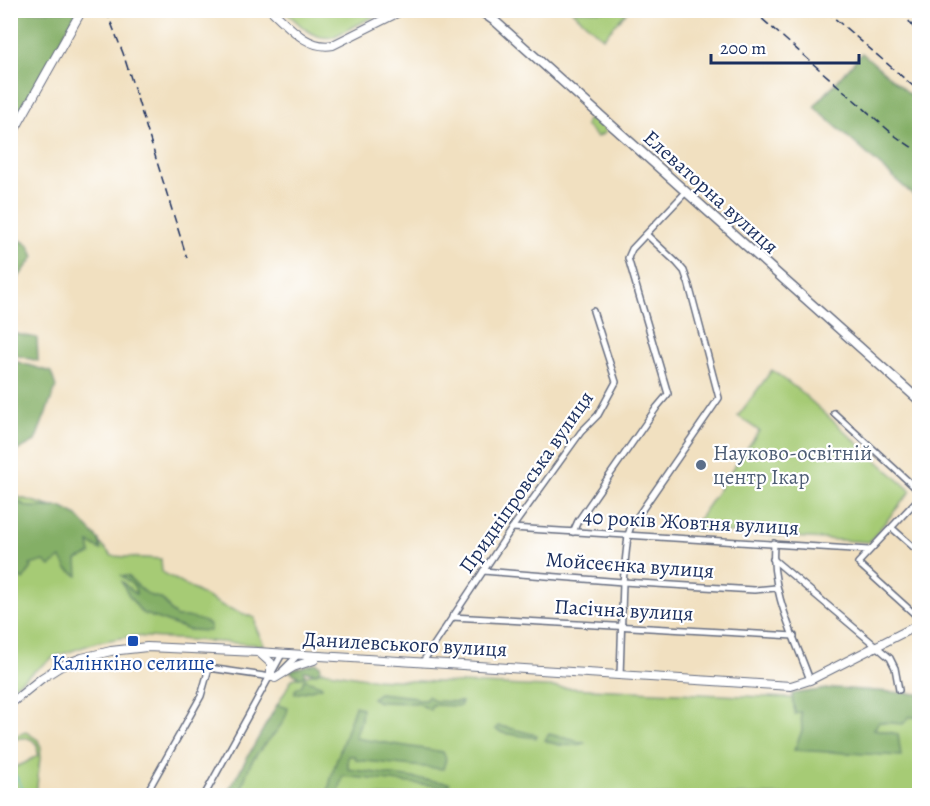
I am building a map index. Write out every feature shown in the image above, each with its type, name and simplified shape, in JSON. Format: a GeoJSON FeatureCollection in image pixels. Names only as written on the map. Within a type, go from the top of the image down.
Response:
{"type":"FeatureCollection","features":[{"type":"Feature","properties":{"kind":"main road","name":"Елеваторна вулиця"},"geometry":{"type":"LineString","coordinates":[[482,12],[920,401]]}},
{"type":"Feature","properties":{"kind":"street"},"geometry":{"type":"LineString","coordinates":[[10,138],[82,10]]}},
{"type":"Feature","properties":{"kind":"street"},"geometry":{"type":"LineString","coordinates":[[271,10],[304,38],[322,47],[333,45],[403,10]]}},
{"type":"Feature","properties":{"kind":"street"},"geometry":{"type":"LineString","coordinates":[[573,532],[578,521],[668,394],[628,258],[632,249],[685,193]]}},
{"type":"Feature","properties":{"kind":"street"},"geometry":{"type":"LineString","coordinates":[[620,676],[623,582],[631,526],[719,398],[684,271],[647,235]]}},
{"type":"Feature","properties":{"kind":"street","name":"Придніпровська вулиця"},"geometry":{"type":"LineString","coordinates":[[422,663],[512,528],[581,432],[598,415],[616,382],[592,311]]}},
{"type":"Feature","properties":{"kind":"street"},"geometry":{"type":"LineString","coordinates":[[834,413],[920,495],[892,528],[858,562],[920,619]]}},
{"type":"Feature","properties":{"kind":"street","name":"40 років Жовтня вулиця"},"geometry":{"type":"LineString","coordinates":[[512,528],[869,550]]}},
{"type":"Feature","properties":{"kind":"street"},"geometry":{"type":"LineString","coordinates":[[892,528],[920,553]]}},
{"type":"Feature","properties":{"kind":"street"},"geometry":{"type":"LineString","coordinates":[[774,543],[776,588],[810,680]]}},
{"type":"Feature","properties":{"kind":"street"},"geometry":{"type":"LineString","coordinates":[[773,559],[890,658],[895,668],[899,690]]}},
{"type":"Feature","properties":{"kind":"street","name":"Мойсеєнка вулиця"},"geometry":{"type":"LineString","coordinates":[[483,572],[754,590],[776,588]]}},
{"type":"Feature","properties":{"kind":"street","name":"Пасічна вулиця"},"geometry":{"type":"LineString","coordinates":[[452,617],[794,636]]}},
{"type":"Feature","properties":{"kind":"street","name":"Данилевського вулиця"},"geometry":{"type":"LineString","coordinates":[[10,704],[42,678],[61,666],[82,658],[111,651],[162,647],[778,687],[791,686],[810,680],[920,624]]}},
{"type":"Feature","properties":{"kind":"street"},"geometry":{"type":"LineString","coordinates":[[257,652],[271,663],[273,677]]}},
{"type":"Feature","properties":{"kind":"street"},"geometry":{"type":"LineString","coordinates":[[273,677],[282,654]]}},
{"type":"Feature","properties":{"kind":"street"},"geometry":{"type":"LineString","coordinates":[[204,795],[261,693],[273,677],[297,655]]}},
{"type":"Feature","properties":{"kind":"street"},"geometry":{"type":"LineString","coordinates":[[145,795],[201,696],[209,668],[273,677],[305,662],[325,657]]}},
{"type":"Feature","properties":{"kind":"green space"},"geometry":{"type":"Polygon","coordinates":[[[20,11],[77,11],[11,129],[11,31],[20,11]]]}},
{"type":"Feature","properties":{"kind":"green space"},"geometry":{"type":"Polygon","coordinates":[[[285,11],[385,11],[333,37],[325,38],[306,30],[285,11]]]}},
{"type":"Feature","properties":{"kind":"green space"},"geometry":{"type":"Polygon","coordinates":[[[572,11],[628,11],[603,38],[572,11]]]}},
{"type":"Feature","properties":{"kind":"green space"},"geometry":{"type":"Polygon","coordinates":[[[862,53],[919,102],[919,200],[814,107],[862,53]]]}},
{"type":"Feature","properties":{"kind":"green space"},"geometry":{"type":"Polygon","coordinates":[[[594,117],[605,128],[605,133],[597,137],[585,125],[587,120],[594,117]]]}},
{"type":"Feature","properties":{"kind":"green space"},"geometry":{"type":"Polygon","coordinates":[[[11,235],[29,245],[34,257],[11,287],[11,235]]]}},
{"type":"Feature","properties":{"kind":"green space"},"geometry":{"type":"Polygon","coordinates":[[[11,333],[37,338],[38,361],[11,354],[11,333]]]}},
{"type":"Feature","properties":{"kind":"green space"},"geometry":{"type":"Polygon","coordinates":[[[11,360],[51,372],[56,387],[35,441],[15,452],[10,435],[16,407],[11,400],[11,360]]]}},
{"type":"Feature","properties":{"kind":"green space"},"geometry":{"type":"Polygon","coordinates":[[[772,370],[801,392],[911,491],[869,542],[691,530],[759,431],[738,416],[772,370]]]}},
{"type":"Feature","properties":{"kind":"green space"},"geometry":{"type":"Polygon","coordinates":[[[10,491],[14,496],[70,512],[112,556],[161,559],[162,572],[223,606],[255,618],[256,628],[264,645],[133,636],[98,642],[54,657],[11,688],[10,491]]]}},
{"type":"Feature","properties":{"kind":"green space"},"geometry":{"type":"Polygon","coordinates":[[[16,501],[29,507],[61,507],[76,515],[99,540],[101,550],[89,543],[91,554],[77,560],[78,576],[67,569],[61,558],[50,566],[44,561],[30,565],[32,567],[23,580],[10,571],[11,513],[16,501]]]}},
{"type":"Feature","properties":{"kind":"green space"},"geometry":{"type":"Polygon","coordinates":[[[122,576],[128,576],[148,594],[160,598],[177,617],[203,621],[210,625],[210,631],[189,630],[142,613],[121,581],[136,594],[135,587],[122,576]]]}},
{"type":"Feature","properties":{"kind":"green space"},"geometry":{"type":"Polygon","coordinates":[[[316,663],[321,669],[316,673],[304,671],[305,676],[299,677],[289,671],[316,663]]]}},
{"type":"Feature","properties":{"kind":"green space"},"geometry":{"type":"Polygon","coordinates":[[[323,671],[372,679],[919,704],[919,795],[226,796],[292,679],[323,671]]]}},
{"type":"Feature","properties":{"kind":"green space"},"geometry":{"type":"Polygon","coordinates":[[[304,679],[322,687],[295,694],[295,690],[302,685],[304,679]]]}},
{"type":"Feature","properties":{"kind":"green space"},"geometry":{"type":"Polygon","coordinates":[[[834,688],[919,694],[919,717],[909,717],[903,724],[879,722],[874,729],[898,734],[901,756],[794,750],[802,731],[801,712],[795,714],[792,694],[834,688]]]}},
{"type":"Feature","properties":{"kind":"green space"},"geometry":{"type":"Polygon","coordinates":[[[379,693],[415,697],[417,700],[425,700],[428,696],[435,701],[462,702],[460,706],[432,705],[430,710],[418,703],[379,702],[372,698],[379,693]]]}},
{"type":"Feature","properties":{"kind":"green space"},"geometry":{"type":"Polygon","coordinates":[[[277,705],[288,708],[286,716],[278,730],[255,756],[240,795],[226,795],[277,705]]]}},
{"type":"Feature","properties":{"kind":"green space"},"geometry":{"type":"Polygon","coordinates":[[[355,706],[362,708],[355,738],[443,752],[446,759],[443,769],[356,760],[355,756],[348,756],[348,769],[450,783],[448,787],[343,776],[338,795],[327,795],[355,706]]]}},
{"type":"Feature","properties":{"kind":"green space"},"geometry":{"type":"Polygon","coordinates":[[[498,726],[537,735],[536,738],[503,733],[495,729],[498,726]]]}},
{"type":"Feature","properties":{"kind":"green space"},"geometry":{"type":"Polygon","coordinates":[[[26,732],[38,740],[41,748],[36,795],[11,795],[11,769],[38,755],[37,745],[29,738],[11,741],[11,737],[26,732]]]}},
{"type":"Feature","properties":{"kind":"green space"},"geometry":{"type":"Polygon","coordinates":[[[549,734],[584,743],[554,744],[545,740],[549,734]]]}},
{"type":"Feature","properties":{"kind":"waterway"},"geometry":{"type":"LineString","coordinates":[[10,773],[16,776],[26,796]]}},
{"type":"Feature","properties":{"kind":"railway"},"geometry":{"type":"LineString","coordinates":[[106,10],[123,53],[187,258]]}},
{"type":"Feature","properties":{"kind":"railway"},"geometry":{"type":"LineString","coordinates":[[752,10],[894,135],[920,153]]}},
{"type":"Feature","properties":{"kind":"railway"},"geometry":{"type":"LineString","coordinates":[[825,10],[920,92]]}},
{"type":"Feature","properties":{"kind":"railway"},"geometry":{"type":"LineString","coordinates":[[901,10],[920,37]]}},
{"type":"Feature","properties":{"kind":"place","name":"Науково-освітній центр Ікар"},"geometry":{"type":"Point","coordinates":[701,465]}},
{"type":"Feature","properties":{"kind":"place","name":"Калінкіно селище"},"geometry":{"type":"Point","coordinates":[133,641]}}]}
